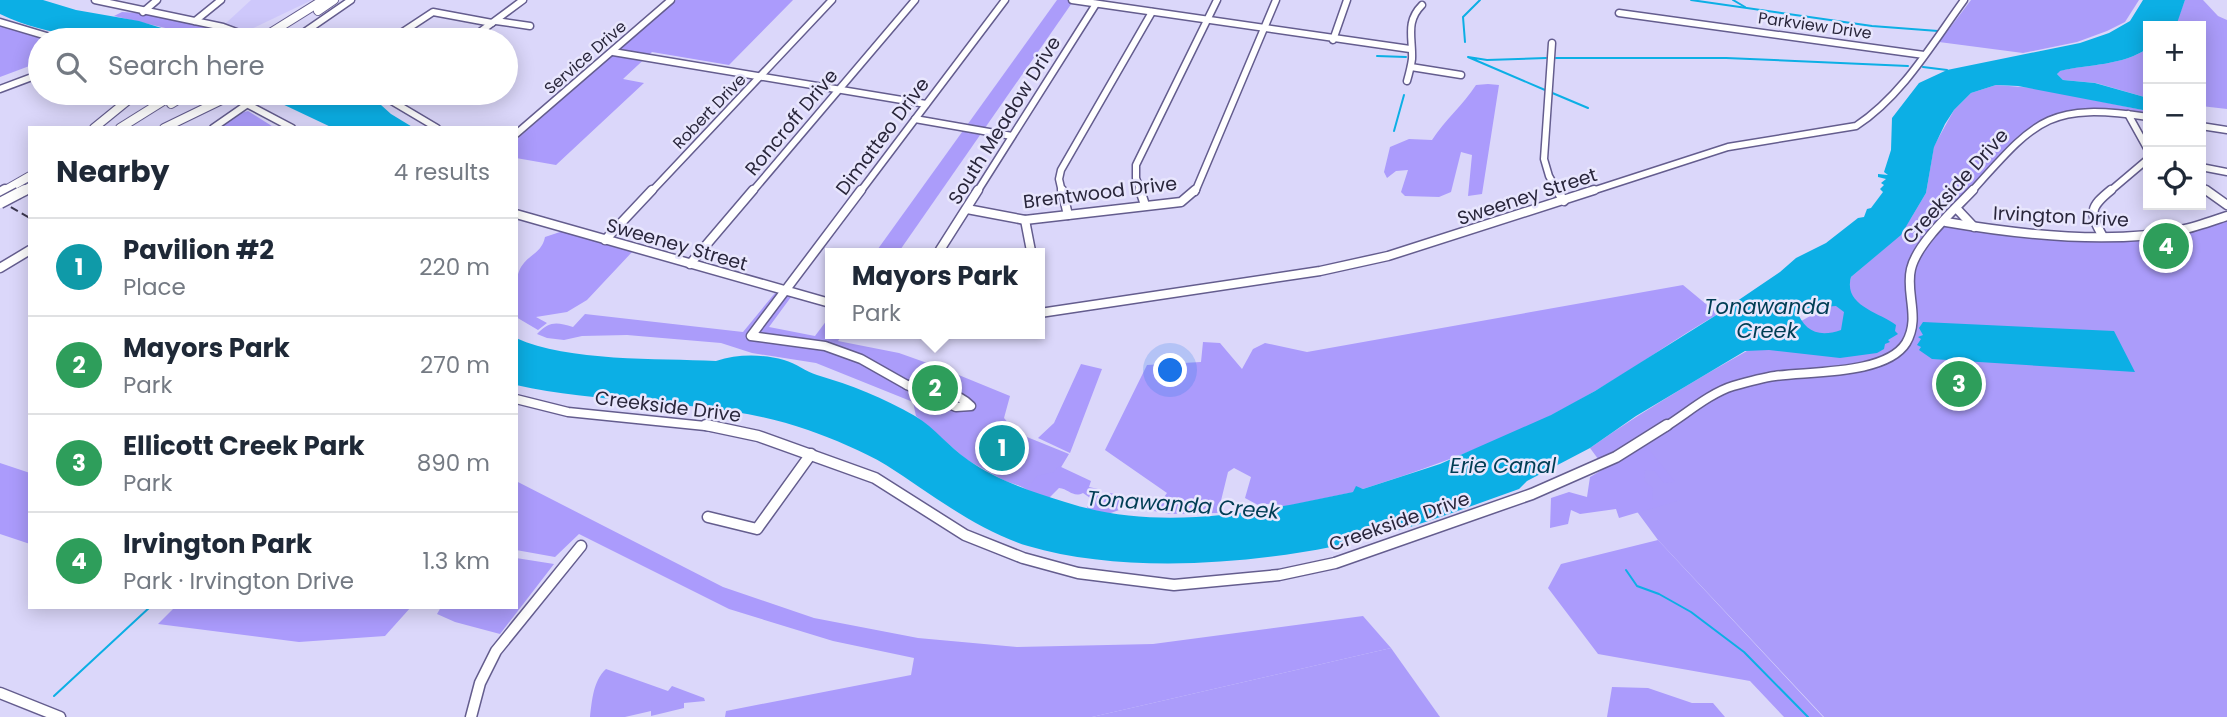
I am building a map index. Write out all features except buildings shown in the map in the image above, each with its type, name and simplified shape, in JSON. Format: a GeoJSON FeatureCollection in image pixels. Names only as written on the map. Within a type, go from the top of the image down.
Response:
{"type":"FeatureCollection","features":[{"type":"Feature","properties":{"kind":"main road"},"geometry":{"type":"LineString","coordinates":[[281,28],[323,0]]}},
{"type":"Feature","properties":{"kind":"main road"},"geometry":{"type":"LineString","coordinates":[[284,28],[334,0]]}},
{"type":"Feature","properties":{"kind":"main road"},"geometry":{"type":"LineString","coordinates":[[96,126],[122,105]]}},
{"type":"Feature","properties":{"kind":"main road"},"geometry":{"type":"LineString","coordinates":[[123,126],[160,105]]}},
{"type":"Feature","properties":{"kind":"main road"},"geometry":{"type":"LineString","coordinates":[[137,126],[163,105]]}},
{"type":"Feature","properties":{"kind":"main road"},"geometry":{"type":"LineString","coordinates":[[168,126],[208,105]]}},
{"type":"Feature","properties":{"kind":"main road"},"geometry":{"type":"LineString","coordinates":[[0,194],[23,186]]}},
{"type":"Feature","properties":{"kind":"main road"},"geometry":{"type":"LineString","coordinates":[[0,203],[23,186]]}},
{"type":"Feature","properties":{"kind":"street"},"geometry":{"type":"LineString","coordinates":[[95,0],[224,28]]}},
{"type":"Feature","properties":{"kind":"street"},"geometry":{"type":"LineString","coordinates":[[143,12],[157,0]]}},
{"type":"Feature","properties":{"kind":"street"},"geometry":{"type":"LineString","coordinates":[[195,21],[221,0]]}},
{"type":"Feature","properties":{"kind":"street"},"geometry":{"type":"LineString","coordinates":[[310,28],[351,0]]}},
{"type":"Feature","properties":{"kind":"street"},"geometry":{"type":"LineString","coordinates":[[486,28],[523,0]]}},
{"type":"Feature","properties":{"kind":"street","name":"Service Drive"},"geometry":{"type":"LineString","coordinates":[[518,132],[671,0]]}},
{"type":"Feature","properties":{"kind":"street","name":"Robert Drive"},"geometry":{"type":"LineString","coordinates":[[606,240],[832,0]]}},
{"type":"Feature","properties":{"kind":"street","name":"Roncroff Drive"},"geometry":{"type":"LineString","coordinates":[[690,264],[915,0]]}},
{"type":"Feature","properties":{"kind":"street","name":"Dimatteo Drive"},"geometry":{"type":"LineString","coordinates":[[907,385],[862,359],[825,346],[751,336],[1005,0]]}},
{"type":"Feature","properties":{"kind":"street"},"geometry":{"type":"LineString","coordinates":[[1072,0],[1333,40],[1410,49]]}},
{"type":"Feature","properties":{"kind":"street"},"geometry":{"type":"LineString","coordinates":[[1145,205],[1136,177],[1136,165],[1217,0]]}},
{"type":"Feature","properties":{"kind":"street","name":"Brentwood Drive"},"geometry":{"type":"LineString","coordinates":[[967,209],[1025,220],[1181,202],[1194,193],[1276,0]]}},
{"type":"Feature","properties":{"kind":"street"},"geometry":{"type":"LineString","coordinates":[[1333,40],[1347,0]]}},
{"type":"Feature","properties":{"kind":"street","name":"Sweeney Street"},"geometry":{"type":"LineString","coordinates":[[1045,312],[1320,271],[1388,256],[1728,147],[1856,127],[1869,120],[1924,55],[1964,0]]}},
{"type":"Feature","properties":{"kind":"street","name":"South Meadow Drive"},"geometry":{"type":"LineString","coordinates":[[941,248],[1096,4]]}},
{"type":"Feature","properties":{"kind":"street"},"geometry":{"type":"LineString","coordinates":[[1407,81],[1410,68],[1409,41],[1415,12],[1422,5]]}},
{"type":"Feature","properties":{"kind":"street"},"geometry":{"type":"LineString","coordinates":[[409,28],[433,12],[530,26]]}},
{"type":"Feature","properties":{"kind":"street"},"geometry":{"type":"LineString","coordinates":[[1068,215],[1059,179],[1061,170],[1152,12]]}},
{"type":"Feature","properties":{"kind":"street","name":"Parkview Drive"},"geometry":{"type":"LineString","coordinates":[[1619,13],[1924,55]]}},
{"type":"Feature","properties":{"kind":"street"},"geometry":{"type":"LineString","coordinates":[[0,22],[28,30]]}},
{"type":"Feature","properties":{"kind":"street"},"geometry":{"type":"LineString","coordinates":[[1552,44],[1544,159],[1549,176],[1564,201]]}},
{"type":"Feature","properties":{"kind":"street"},"geometry":{"type":"LineString","coordinates":[[613,52],[926,104]]}},
{"type":"Feature","properties":{"kind":"street"},"geometry":{"type":"LineString","coordinates":[[1410,68],[1461,75]]}},
{"type":"Feature","properties":{"kind":"street"},"geometry":{"type":"LineString","coordinates":[[0,89],[28,78]]}},
{"type":"Feature","properties":{"kind":"street"},"geometry":{"type":"LineString","coordinates":[[216,126],[246,105]]}},
{"type":"Feature","properties":{"kind":"street"},"geometry":{"type":"LineString","coordinates":[[252,105],[289,126]]}},
{"type":"Feature","properties":{"kind":"street"},"geometry":{"type":"LineString","coordinates":[[401,105],[435,126]]}},
{"type":"Feature","properties":{"kind":"street","name":"Creekside Drive"},"geometry":{"type":"LineString","coordinates":[[518,400],[568,412],[735,430],[875,478],[965,536],[1023,558],[1078,573],[1174,585],[1279,575],[1350,558],[1532,494],[1616,457],[1730,387],[1773,376],[1853,370],[1892,356],[1906,343],[1912,324],[1914,311],[1910,271],[1921,245],[1946,222],[1986,174],[2032,127],[2052,117],[2074,111],[2094,110],[2143,116]]}},
{"type":"Feature","properties":{"kind":"street"},"geometry":{"type":"LineString","coordinates":[[2128,114],[2146,147]]}},
{"type":"Feature","properties":{"kind":"street"},"geometry":{"type":"LineString","coordinates":[[915,119],[1012,136]]}},
{"type":"Feature","properties":{"kind":"street"},"geometry":{"type":"LineString","coordinates":[[2206,127],[2227,130]]}},
{"type":"Feature","properties":{"kind":"street"},"geometry":{"type":"LineString","coordinates":[[2102,235],[2092,218],[2095,204],[2143,163]]}},
{"type":"Feature","properties":{"kind":"street"},"geometry":{"type":"LineString","coordinates":[[2206,168],[2227,172]]}},
{"type":"Feature","properties":{"kind":"street"},"geometry":{"type":"LineString","coordinates":[[2206,190],[2227,205]]}},
{"type":"Feature","properties":{"kind":"street","name":"Irvington Drive"},"geometry":{"type":"LineString","coordinates":[[1957,209],[1975,227]]}},
{"type":"Feature","properties":{"kind":"street","name":"Sweeney Street"},"geometry":{"type":"LineString","coordinates":[[518,215],[825,302]]}},
{"type":"Feature","properties":{"kind":"street","name":"Irvington Drive"},"geometry":{"type":"LineString","coordinates":[[1946,222],[2016,234],[2160,234],[2227,216]]}},
{"type":"Feature","properties":{"kind":"street"},"geometry":{"type":"LineString","coordinates":[[1025,220],[1030,248]]}},
{"type":"Feature","properties":{"kind":"street"},"geometry":{"type":"LineString","coordinates":[[0,268],[28,251]]}},
{"type":"Feature","properties":{"kind":"street"},"geometry":{"type":"LineString","coordinates":[[907,385],[919,385],[962,397],[971,406],[957,407],[907,385]]}},
{"type":"Feature","properties":{"kind":"street"},"geometry":{"type":"LineString","coordinates":[[708,517],[757,530],[811,454]]}},
{"type":"Feature","properties":{"kind":"street"},"geometry":{"type":"LineString","coordinates":[[471,717],[480,683],[496,651],[580,546]]}},
{"type":"Feature","properties":{"kind":"street"},"geometry":{"type":"LineString","coordinates":[[0,693],[45,715],[60,717]]}},
{"type":"Feature","properties":{"kind":"shaded area"},"geometry":{"type":"Polygon","coordinates":[[[251,0],[312,0],[253,28],[238,28],[225,24],[251,0]]]}},
{"type":"Feature","properties":{"kind":"shaded area"},"geometry":{"type":"Polygon","coordinates":[[[676,0],[793,0],[729,65],[652,52],[623,79],[644,83],[556,165],[518,158],[518,138],[676,0]]]}},
{"type":"Feature","properties":{"kind":"shaded area"},"geometry":{"type":"Polygon","coordinates":[[[1057,0],[1074,0],[901,248],[879,248],[1057,0]]]}},
{"type":"Feature","properties":{"kind":"shaded area"},"geometry":{"type":"Polygon","coordinates":[[[1971,0],[2139,0],[2125,22],[2107,31],[2077,42],[2023,53],[1939,42],[1971,0]]]}},
{"type":"Feature","properties":{"kind":"shaded area"},"geometry":{"type":"Polygon","coordinates":[[[2185,0],[2203,0],[2218,16],[2227,20],[2227,109],[2206,107],[2206,21],[2177,21],[2185,0]]]}},
{"type":"Feature","properties":{"kind":"shaded area"},"geometry":{"type":"Polygon","coordinates":[[[122,12],[139,13],[218,28],[165,28],[114,16],[122,12]]]}},
{"type":"Feature","properties":{"kind":"shaded area"},"geometry":{"type":"Polygon","coordinates":[[[0,26],[28,35],[28,66],[0,77],[0,26]]]}},
{"type":"Feature","properties":{"kind":"shaded area"},"geometry":{"type":"Polygon","coordinates":[[[2143,51],[2143,97],[2096,83],[2063,80],[2057,74],[2059,71],[2105,64],[2143,51]]]}},
{"type":"Feature","properties":{"kind":"shaded area"},"geometry":{"type":"Polygon","coordinates":[[[1476,85],[1499,85],[1482,194],[1468,196],[1472,155],[1461,152],[1451,192],[1439,197],[1405,196],[1401,192],[1408,170],[1396,171],[1387,178],[1384,172],[1390,147],[1409,139],[1432,140],[1476,85]]]}},
{"type":"Feature","properties":{"kind":"shaded area"},"geometry":{"type":"Polygon","coordinates":[[[1996,85],[2035,88],[2143,110],[2143,116],[2083,109],[2064,113],[2033,127],[1946,222],[2016,234],[2138,236],[2227,216],[2227,717],[1824,717],[1658,540],[1590,448],[1686,386],[1851,294],[1851,277],[1900,235],[1926,193],[1934,146],[1954,110],[1971,93],[1996,85]]]}},
{"type":"Feature","properties":{"kind":"shaded area"},"geometry":{"type":"Polygon","coordinates":[[[248,111],[272,126],[222,126],[248,111]]]}},
{"type":"Feature","properties":{"kind":"shaded area"},"geometry":{"type":"Polygon","coordinates":[[[563,231],[633,251],[587,300],[567,312],[536,317],[547,323],[538,330],[518,318],[518,274],[521,267],[541,247],[545,237],[563,231]]]}},
{"type":"Feature","properties":{"kind":"shaded area"},"geometry":{"type":"Polygon","coordinates":[[[1683,285],[1718,314],[1568,407],[1482,447],[1363,489],[1356,487],[1354,492],[1278,508],[1277,503],[1258,505],[1245,498],[1251,477],[1234,468],[1228,472],[1218,513],[1170,514],[1154,511],[1167,493],[1105,450],[1147,365],[1201,362],[1203,342],[1220,343],[1242,369],[1253,349],[1265,343],[1307,352],[1683,285]]]}},
{"type":"Feature","properties":{"kind":"shaded area"},"geometry":{"type":"Polygon","coordinates":[[[775,293],[791,297],[769,327],[815,336],[825,323],[825,339],[839,339],[838,341],[899,353],[1010,396],[1004,418],[1017,433],[1069,454],[1045,494],[1005,481],[967,460],[916,416],[913,402],[816,363],[752,353],[721,343],[627,335],[582,336],[564,340],[537,334],[554,324],[573,327],[585,314],[743,332],[775,293]]]}},
{"type":"Feature","properties":{"kind":"shaded area"},"geometry":{"type":"Polygon","coordinates":[[[1081,364],[1102,369],[1070,453],[1038,438],[1054,423],[1081,364]]]}},
{"type":"Feature","properties":{"kind":"shaded area"},"geometry":{"type":"Polygon","coordinates":[[[1646,446],[1675,482],[1664,483],[1655,471],[1645,470],[1644,481],[1653,488],[1652,500],[1680,500],[1619,518],[1616,509],[1580,514],[1571,510],[1568,524],[1550,528],[1551,498],[1569,492],[1587,497],[1590,477],[1607,467],[1620,469],[1620,462],[1646,446]]]}},
{"type":"Feature","properties":{"kind":"shaded area"},"geometry":{"type":"Polygon","coordinates":[[[0,463],[28,472],[28,543],[0,534],[0,463]]]}},
{"type":"Feature","properties":{"kind":"shaded area"},"geometry":{"type":"Polygon","coordinates":[[[1059,466],[1091,481],[1089,487],[1098,489],[1101,499],[1110,493],[1120,495],[1119,510],[1100,517],[1090,512],[1087,507],[1093,500],[1083,493],[1076,494],[1059,488],[1049,498],[1039,496],[1005,478],[1011,477],[1031,484],[1037,476],[1054,472],[1059,466]]]}},
{"type":"Feature","properties":{"kind":"shaded area"},"geometry":{"type":"Polygon","coordinates":[[[518,482],[723,587],[814,618],[918,638],[1017,647],[1153,644],[1363,616],[1391,648],[1092,717],[725,717],[726,711],[911,675],[914,658],[833,641],[729,609],[579,534],[555,557],[518,550],[518,482]]]}},
{"type":"Feature","properties":{"kind":"shaded area"},"geometry":{"type":"Polygon","coordinates":[[[1658,540],[1823,717],[1784,717],[1750,681],[1598,654],[1548,588],[1561,564],[1658,540]]]}},
{"type":"Feature","properties":{"kind":"shaded area"},"geometry":{"type":"Polygon","coordinates":[[[518,558],[554,564],[500,634],[455,622],[437,614],[440,609],[518,609],[518,558]]]}},
{"type":"Feature","properties":{"kind":"shaded area"},"geometry":{"type":"Polygon","coordinates":[[[173,609],[409,609],[385,636],[299,642],[158,624],[173,609]]]}},
{"type":"Feature","properties":{"kind":"shaded area"},"geometry":{"type":"Polygon","coordinates":[[[1391,648],[1440,717],[1092,717],[1391,648]]]}},
{"type":"Feature","properties":{"kind":"shaded area"},"geometry":{"type":"Polygon","coordinates":[[[606,669],[668,691],[672,686],[704,698],[705,701],[684,703],[684,708],[651,716],[651,711],[625,717],[590,717],[596,685],[606,669]]]}},
{"type":"Feature","properties":{"kind":"shaded area"},"geometry":{"type":"Polygon","coordinates":[[[1612,687],[1648,688],[1692,703],[1713,703],[1725,717],[1607,717],[1612,687]]]}},
{"type":"Feature","properties":{"kind":"water"},"geometry":{"type":"Polygon","coordinates":[[[0,0],[43,0],[76,10],[139,21],[161,28],[38,28],[0,14],[0,0]]]}},
{"type":"Feature","properties":{"kind":"water"},"geometry":{"type":"Polygon","coordinates":[[[2143,0],[2185,0],[2178,21],[2143,21],[2143,51],[2138,54],[2117,61],[2060,71],[2057,74],[2063,80],[2095,83],[2143,97],[2143,110],[2018,86],[1996,85],[1971,93],[1954,110],[1934,147],[1926,193],[1901,235],[1851,277],[1850,287],[1857,302],[1896,325],[1895,331],[1898,334],[1888,340],[1890,342],[1885,344],[1884,349],[1877,353],[1840,358],[1769,350],[1745,351],[1636,416],[1590,448],[1527,481],[1519,489],[1422,523],[1348,543],[1303,552],[1208,562],[1114,561],[1069,556],[1028,546],[990,531],[877,460],[808,430],[736,412],[589,397],[518,385],[518,339],[561,351],[614,357],[716,361],[741,356],[767,357],[788,361],[813,374],[867,392],[903,409],[929,426],[968,460],[1003,479],[1028,490],[1101,511],[1173,518],[1209,516],[1353,492],[1356,486],[1363,489],[1440,464],[1551,415],[1595,391],[1718,314],[1796,258],[1826,243],[1858,218],[1864,217],[1867,209],[1871,208],[1883,192],[1880,189],[1884,185],[1881,183],[1886,179],[1878,177],[1878,174],[1888,175],[1884,172],[1891,150],[1892,118],[1919,83],[1947,70],[2080,43],[2109,33],[2130,21],[2143,0]],[[1836,306],[1796,309],[1803,323],[1813,331],[1841,330],[1844,312],[1836,306]]]}},
{"type":"Feature","properties":{"kind":"water"},"geometry":{"type":"Polygon","coordinates":[[[284,105],[381,105],[411,126],[329,126],[284,105]]]}},
{"type":"Feature","properties":{"kind":"water"},"geometry":{"type":"Polygon","coordinates":[[[1923,322],[2114,331],[2135,372],[1932,359],[1919,350],[1921,347],[1917,345],[1921,339],[1918,337],[1923,335],[1919,328],[1923,322]]]}},
{"type":"Feature","properties":{"kind":"waterway"},"geometry":{"type":"LineString","coordinates":[[1465,42],[1463,17],[1480,0]]}},
{"type":"Feature","properties":{"kind":"waterway"},"geometry":{"type":"LineString","coordinates":[[1691,0],[1872,26],[1938,31]]}},
{"type":"Feature","properties":{"kind":"waterway"},"geometry":{"type":"LineString","coordinates":[[1733,0],[1745,7]]}},
{"type":"Feature","properties":{"kind":"waterway"},"geometry":{"type":"LineString","coordinates":[[1377,56],[1406,57]]}},
{"type":"Feature","properties":{"kind":"waterway"},"geometry":{"type":"LineString","coordinates":[[1545,90],[1468,57],[1487,60],[1546,58]]}},
{"type":"Feature","properties":{"kind":"waterway"},"geometry":{"type":"LineString","coordinates":[[1556,58],[1726,58],[1908,66]]}},
{"type":"Feature","properties":{"kind":"waterway"},"geometry":{"type":"LineString","coordinates":[[1923,67],[1947,70]]}},
{"type":"Feature","properties":{"kind":"waterway"},"geometry":{"type":"LineString","coordinates":[[1550,92],[1588,108]]}},
{"type":"Feature","properties":{"kind":"waterway"},"geometry":{"type":"LineString","coordinates":[[1394,131],[1404,95]]}},
{"type":"Feature","properties":{"kind":"waterway"},"geometry":{"type":"LineString","coordinates":[[1626,570],[1637,586],[1659,594],[1691,612],[1744,652],[1808,717]]}},
{"type":"Feature","properties":{"kind":"waterway"},"geometry":{"type":"LineString","coordinates":[[54,696],[148,609]]}},
{"type":"Feature","properties":{"kind":"railway"},"geometry":{"type":"LineString","coordinates":[[0,201],[28,217]]}},
{"type":"Feature","properties":{"kind":"place","name":"Irvington Park"},"geometry":{"type":"Point","coordinates":[2166,246]}},
{"type":"Feature","properties":{"kind":"place","name":"Ellicott Creek Park"},"geometry":{"type":"Point","coordinates":[1959,384]}},
{"type":"Feature","properties":{"kind":"place","name":"Mayors Park"},"geometry":{"type":"Point","coordinates":[935,388]}},
{"type":"Feature","properties":{"kind":"place","name":"Pavilion #2"},"geometry":{"type":"Point","coordinates":[1002,448]}},
{"type":"Feature","properties":{"kind":"water label","name":"Tonawanda Creek"},"geometry":{"type":"Point","coordinates":[1767,319]}},
{"type":"Feature","properties":{"kind":"water label","name":"Erie Canal"},"geometry":{"type":"Point","coordinates":[1503,466]}},
{"type":"Feature","properties":{"kind":"water label","name":"Tonawanda Creek"},"geometry":{"type":"Point","coordinates":[1183,505]}}]}
